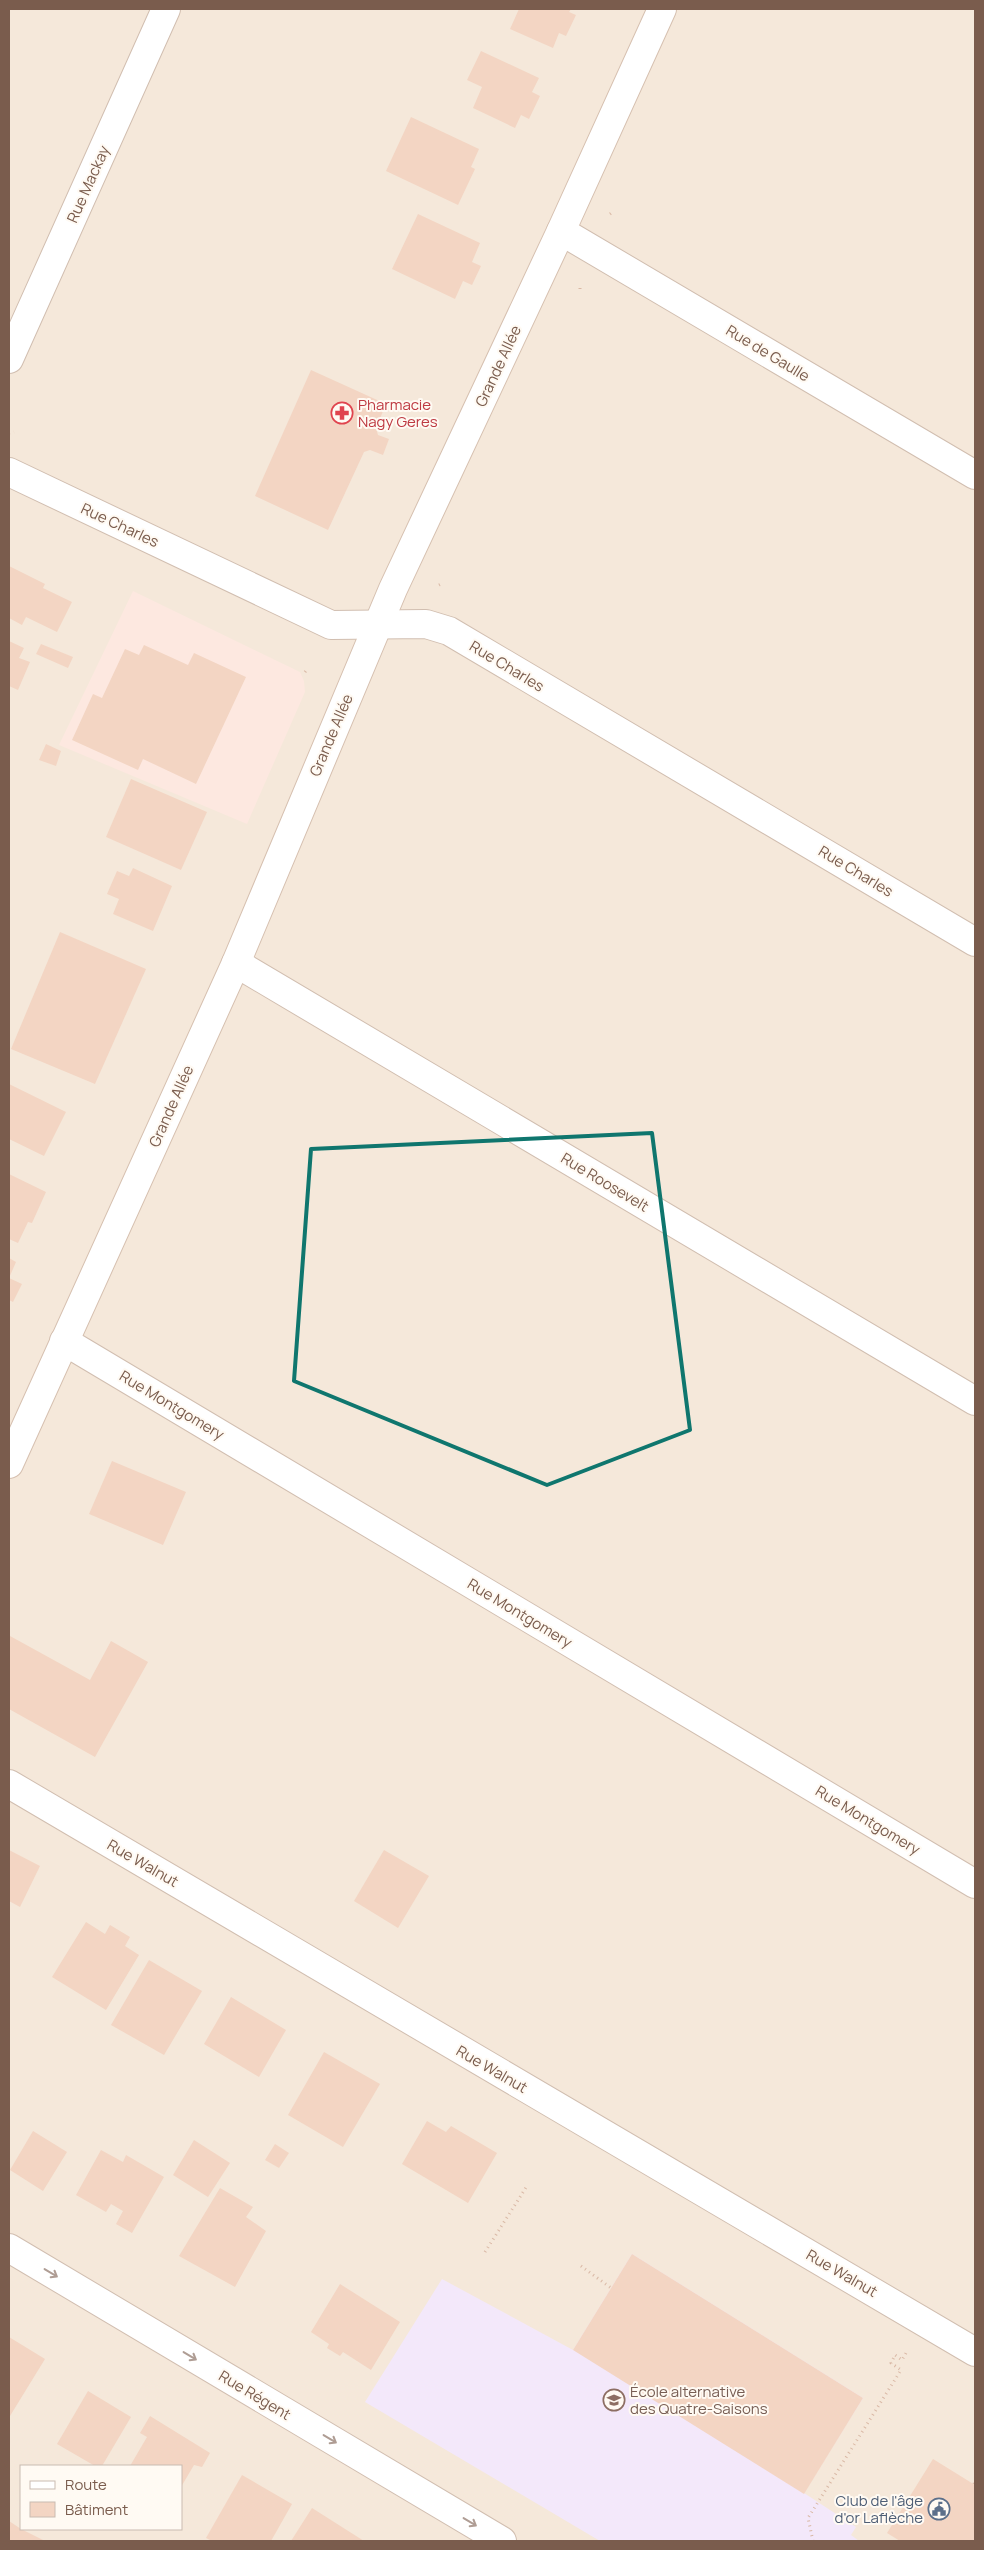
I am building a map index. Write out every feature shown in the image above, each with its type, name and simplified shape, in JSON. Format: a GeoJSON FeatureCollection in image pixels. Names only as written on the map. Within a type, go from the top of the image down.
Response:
{"type":"FeatureCollection","features":[{"type":"Feature","properties":{"kind":"street","name":"Rue Mackay"},"geometry":{"type":"LineString","coordinates":[[9,359],[166,9]]}},
{"type":"Feature","properties":{"kind":"street","name":"Grande Allée"},"geometry":{"type":"LineString","coordinates":[[9,1464],[236,963],[377,625],[561,231],[662,9]]}},
{"type":"Feature","properties":{"kind":"street","name":"Rue de Gaulle"},"geometry":{"type":"LineString","coordinates":[[561,231],[975,476]]}},
{"type":"Feature","properties":{"kind":"street","name":"Rue Charles"},"geometry":{"type":"LineString","coordinates":[[9,472],[331,625],[426,624],[449,631],[975,942]]}},
{"type":"Feature","properties":{"kind":"street","name":"Rue Roosevelt"},"geometry":{"type":"LineString","coordinates":[[236,963],[975,1401]]}},
{"type":"Feature","properties":{"kind":"street","name":"Rue Montgomery"},"geometry":{"type":"LineString","coordinates":[[64,1341],[975,1884]]}},
{"type":"Feature","properties":{"kind":"street","name":"Rue Walnut"},"geometry":{"type":"LineString","coordinates":[[9,1784],[975,2352]]}},
{"type":"Feature","properties":{"kind":"street","name":"Rue Régent"},"geometry":{"type":"LineString","coordinates":[[9,2248],[502,2541]]}},
{"type":"Feature","properties":{"kind":"path"},"geometry":{"type":"LineString","coordinates":[[305,672],[308,668]]}},
{"type":"Feature","properties":{"kind":"path"},"geometry":{"type":"LineString","coordinates":[[485,2252],[526,2186]]}},
{"type":"Feature","properties":{"kind":"path"},"geometry":{"type":"LineString","coordinates":[[581,2266],[611,2288]]}},
{"type":"Feature","properties":{"kind":"path"},"geometry":{"type":"LineString","coordinates":[[813,2541],[808,2518],[901,2370],[891,2362],[895,2355],[902,2360],[922,2320]]}},
{"type":"Feature","properties":{"kind":"highlighted area"},"geometry":{"type":"Polygon","coordinates":[[[652,1133],[690,1430],[547,1485],[294,1381],[311,1149],[652,1133]]]}},
{"type":"Feature","properties":{"kind":"shaded area"},"geometry":{"type":"Polygon","coordinates":[[[9,9],[975,9],[975,2541],[9,2541],[9,9]]]}},
{"type":"Feature","properties":{"kind":"shaded area"},"geometry":{"type":"Polygon","coordinates":[[[133,591],[300,672],[304,681],[305,692],[247,824],[59,745],[133,591]]]}},
{"type":"Feature","properties":{"kind":"shaded area","name":"École alternative des Quatre-Saisons"},"geometry":{"type":"Polygon","coordinates":[[[632,2254],[863,2398],[804,2493],[856,2527],[851,2535],[859,2541],[600,2541],[365,2402],[442,2279],[573,2350],[632,2254]]]}},
{"type":"Feature","properties":{"kind":"building"},"geometry":{"type":"Polygon","coordinates":[[[519,9],[571,9],[569,12],[576,15],[566,36],[559,33],[553,48],[510,29],[519,9]]]}},
{"type":"Feature","properties":{"kind":"building"},"geometry":{"type":"Polygon","coordinates":[[[481,51],[539,78],[532,92],[540,96],[529,119],[521,115],[515,128],[473,108],[482,87],[467,80],[481,51]]]}},
{"type":"Feature","properties":{"kind":"building"},"geometry":{"type":"Polygon","coordinates":[[[411,117],[479,149],[471,167],[475,169],[458,205],[386,171],[411,117]]]}},
{"type":"Feature","properties":{"kind":"building"},"geometry":{"type":"Polygon","coordinates":[[[418,214],[480,243],[472,262],[481,266],[472,285],[463,281],[455,299],[392,269],[418,214]]]}},
{"type":"Feature","properties":{"kind":"building"},"geometry":{"type":"Polygon","coordinates":[[[311,370],[386,404],[376,428],[378,435],[389,439],[383,455],[370,450],[364,452],[328,530],[255,496],[311,370]]]}},
{"type":"Feature","properties":{"kind":"building"},"geometry":{"type":"Polygon","coordinates":[[[9,566],[45,584],[43,588],[72,602],[57,632],[26,617],[22,625],[9,618],[9,566]]]}},
{"type":"Feature","properties":{"kind":"building"},"geometry":{"type":"Polygon","coordinates":[[[9,641],[24,648],[19,658],[30,662],[18,690],[9,686],[9,641]]]}},
{"type":"Feature","properties":{"kind":"building"},"geometry":{"type":"Polygon","coordinates":[[[41,644],[73,657],[68,668],[36,654],[41,644]]]}},
{"type":"Feature","properties":{"kind":"building"},"geometry":{"type":"Polygon","coordinates":[[[144,645],[188,665],[194,653],[246,677],[196,784],[143,759],[138,770],[72,740],[93,694],[102,698],[125,649],[139,655],[144,645]]]}},
{"type":"Feature","properties":{"kind":"building"},"geometry":{"type":"Polygon","coordinates":[[[46,744],[61,751],[56,766],[39,760],[46,744]]]}},
{"type":"Feature","properties":{"kind":"building"},"geometry":{"type":"Polygon","coordinates":[[[131,779],[207,812],[181,870],[106,837],[131,779]]]}},
{"type":"Feature","properties":{"kind":"building"},"geometry":{"type":"Polygon","coordinates":[[[133,868],[172,886],[153,931],[113,914],[119,899],[107,894],[117,871],[129,876],[133,868]]]}},
{"type":"Feature","properties":{"kind":"building"},"geometry":{"type":"Polygon","coordinates":[[[60,932],[146,969],[95,1084],[11,1049],[60,932]]]}},
{"type":"Feature","properties":{"kind":"building"},"geometry":{"type":"Polygon","coordinates":[[[9,1084],[66,1112],[44,1156],[9,1139],[9,1084]]]}},
{"type":"Feature","properties":{"kind":"building"},"geometry":{"type":"Polygon","coordinates":[[[9,1174],[46,1192],[32,1223],[28,1222],[18,1243],[9,1239],[9,1174]]]}},
{"type":"Feature","properties":{"kind":"building"},"geometry":{"type":"Polygon","coordinates":[[[9,1258],[16,1262],[9,1278],[9,1258]]]}},
{"type":"Feature","properties":{"kind":"building"},"geometry":{"type":"Polygon","coordinates":[[[9,1278],[22,1284],[13,1302],[9,1300],[9,1278]]]}},
{"type":"Feature","properties":{"kind":"building"},"geometry":{"type":"Polygon","coordinates":[[[112,1461],[186,1492],[163,1545],[89,1514],[112,1461]]]}},
{"type":"Feature","properties":{"kind":"building"},"geometry":{"type":"Polygon","coordinates":[[[10,1636],[90,1680],[111,1641],[148,1662],[95,1757],[9,1709],[10,1636]]]}},
{"type":"Feature","properties":{"kind":"building"},"geometry":{"type":"Polygon","coordinates":[[[9,1850],[40,1866],[20,1907],[9,1901],[9,1850]]]}},
{"type":"Feature","properties":{"kind":"building"},"geometry":{"type":"Polygon","coordinates":[[[384,1850],[429,1876],[398,1928],[354,1901],[384,1850]]]}},
{"type":"Feature","properties":{"kind":"building"},"geometry":{"type":"Polygon","coordinates":[[[86,1922],[105,1934],[110,1925],[130,1937],[125,1946],[139,1955],[106,2010],[52,1977],[86,1922]]]}},
{"type":"Feature","properties":{"kind":"building"},"geometry":{"type":"Polygon","coordinates":[[[149,1960],[202,1991],[164,2055],[111,2025],[149,1960]]]}},
{"type":"Feature","properties":{"kind":"building"},"geometry":{"type":"Polygon","coordinates":[[[231,1997],[286,2030],[259,2077],[204,2044],[231,1997]]]}},
{"type":"Feature","properties":{"kind":"building"},"geometry":{"type":"Polygon","coordinates":[[[324,2052],[380,2084],[343,2147],[288,2115],[324,2052]]]}},
{"type":"Feature","properties":{"kind":"building"},"geometry":{"type":"Polygon","coordinates":[[[427,2121],[446,2132],[451,2126],[497,2153],[468,2203],[402,2164],[427,2121]]]}},
{"type":"Feature","properties":{"kind":"building"},"geometry":{"type":"Polygon","coordinates":[[[33,2131],[67,2152],[43,2191],[10,2170],[33,2131]]]}},
{"type":"Feature","properties":{"kind":"building"},"geometry":{"type":"Polygon","coordinates":[[[194,2140],[230,2163],[208,2197],[173,2175],[194,2140]]]}},
{"type":"Feature","properties":{"kind":"building"},"geometry":{"type":"Polygon","coordinates":[[[275,2144],[289,2153],[279,2168],[265,2160],[275,2144]]]}},
{"type":"Feature","properties":{"kind":"building"},"geometry":{"type":"Polygon","coordinates":[[[101,2150],[123,2162],[126,2155],[164,2177],[132,2233],[116,2224],[123,2211],[111,2204],[106,2212],[76,2195],[101,2150]]]}},
{"type":"Feature","properties":{"kind":"building"},"geometry":{"type":"Polygon","coordinates":[[[220,2188],[253,2207],[246,2217],[266,2231],[235,2287],[179,2256],[220,2188]]]}},
{"type":"Feature","properties":{"kind":"building"},"geometry":{"type":"Polygon","coordinates":[[[632,2254],[863,2398],[804,2494],[573,2350],[632,2254]]]}},
{"type":"Feature","properties":{"kind":"building"},"geometry":{"type":"Polygon","coordinates":[[[340,2284],[400,2322],[371,2370],[343,2352],[340,2356],[327,2348],[329,2344],[311,2332],[340,2284]]]}},
{"type":"Feature","properties":{"kind":"building"},"geometry":{"type":"Polygon","coordinates":[[[9,2337],[45,2359],[10,2416],[9,2416],[9,2337]]]}},
{"type":"Feature","properties":{"kind":"building"},"geometry":{"type":"Polygon","coordinates":[[[88,2391],[131,2417],[103,2465],[93,2465],[57,2444],[88,2391]]]}},
{"type":"Feature","properties":{"kind":"building"},"geometry":{"type":"Polygon","coordinates":[[[150,2416],[210,2453],[202,2467],[194,2465],[182,2485],[182,2465],[131,2465],[147,2437],[140,2433],[150,2416]]]}},
{"type":"Feature","properties":{"kind":"building","name":"Club de l'âge d'or Laflèche"},"geometry":{"type":"Polygon","coordinates":[[[933,2459],[975,2485],[975,2541],[900,2541],[887,2533],[933,2459]]]}},
{"type":"Feature","properties":{"kind":"building"},"geometry":{"type":"Polygon","coordinates":[[[242,2475],[292,2504],[271,2541],[212,2541],[206,2538],[242,2475]]]}},
{"type":"Feature","properties":{"kind":"building"},"geometry":{"type":"Polygon","coordinates":[[[312,2508],[364,2541],[291,2541],[312,2508]]]}},
{"type":"Feature","properties":{"kind":"building"},"geometry":{"type":"Polygon","coordinates":[[[9,2521],[20,2530],[45,2541],[9,2541],[9,2521]]]}},
{"type":"Feature","properties":{"kind":"place","name":"Pharmacie Nagy Geres"},"geometry":{"type":"Point","coordinates":[342,413]}},
{"type":"Feature","properties":{"kind":"place","name":"École alternative des Quatre-Saisons"},"geometry":{"type":"Point","coordinates":[614,2400]}},
{"type":"Feature","properties":{"kind":"place","name":"Club de l'âge d'or Laflèche"},"geometry":{"type":"Point","coordinates":[939,2509]}}]}
